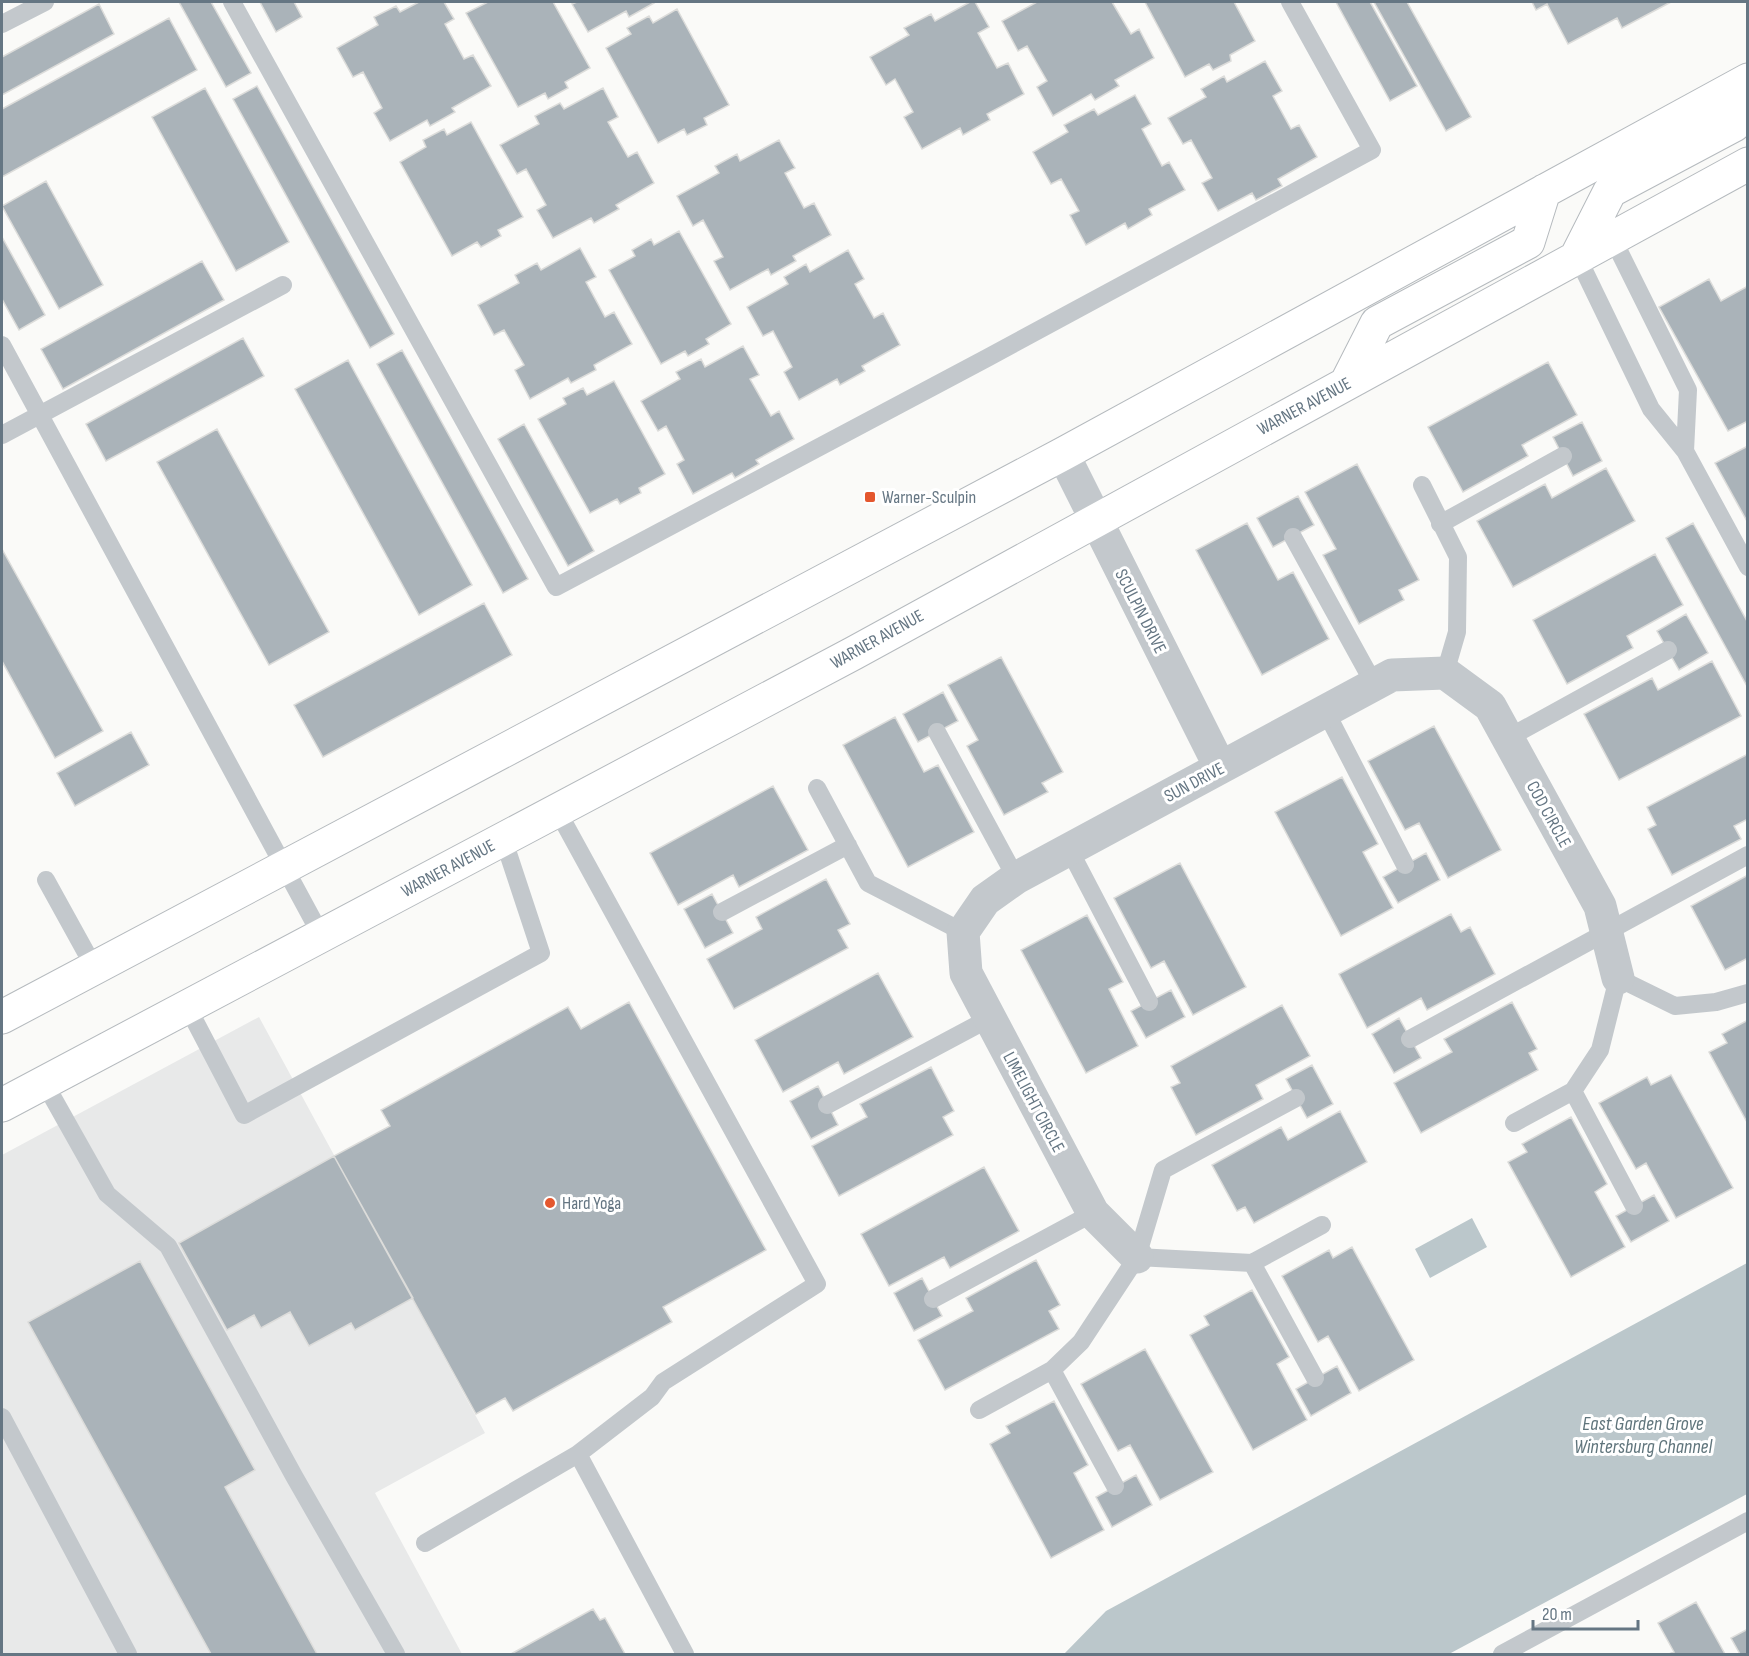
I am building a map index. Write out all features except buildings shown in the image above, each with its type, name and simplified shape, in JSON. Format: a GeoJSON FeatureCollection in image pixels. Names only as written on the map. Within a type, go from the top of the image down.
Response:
{"type":"FeatureCollection","features":[{"type":"Feature","properties":{"kind":"main road"},"geometry":{"type":"LineString","coordinates":[[2,1017],[1063,454],[1748,80]]}},
{"type":"Feature","properties":{"kind":"main road"},"geometry":{"type":"LineString","coordinates":[[1577,256],[1610,191],[1734,125],[1748,110]]}},
{"type":"Feature","properties":{"kind":"main road","name":"WARNER AVENUE"},"geometry":{"type":"LineString","coordinates":[[2,1105],[854,653],[1748,164]]}},
{"type":"Feature","properties":{"kind":"main road"},"geometry":{"type":"LineString","coordinates":[[1347,382],[1377,323],[1528,242],[1544,191]]}},
{"type":"Feature","properties":{"kind":"street","name":"SCULPIN DRIVE"},"geometry":{"type":"LineString","coordinates":[[1063,454],[1094,520],[1220,767]]}},
{"type":"Feature","properties":{"kind":"street","name":"SUN DRIVE"},"geometry":{"type":"LineString","coordinates":[[963,932],[986,900],[1016,878],[1325,710],[1392,675],[1445,673]]}},
{"type":"Feature","properties":{"kind":"street","name":"COD CIRCLE"},"geometry":{"type":"LineString","coordinates":[[1445,673],[1490,706],[1600,906],[1618,978]]}},
{"type":"Feature","properties":{"kind":"street","name":"LIMELIGHT CIRCLE"},"geometry":{"type":"LineString","coordinates":[[963,932],[966,973],[1093,1213],[1137,1257]]}},
{"type":"Feature","properties":{"kind":"lane"},"geometry":{"type":"LineString","coordinates":[[2,24],[45,2]]}},
{"type":"Feature","properties":{"kind":"lane"},"geometry":{"type":"LineString","coordinates":[[232,2],[556,587],[1372,150],[1290,2]]}},
{"type":"Feature","properties":{"kind":"lane"},"geometry":{"type":"LineString","coordinates":[[1612,237],[1688,390],[1685,451]]}},
{"type":"Feature","properties":{"kind":"lane"},"geometry":{"type":"LineString","coordinates":[[1577,256],[1651,409],[1685,451],[1748,567]]}},
{"type":"Feature","properties":{"kind":"lane"},"geometry":{"type":"LineString","coordinates":[[2,435],[283,285]]}},
{"type":"Feature","properties":{"kind":"lane"},"geometry":{"type":"LineString","coordinates":[[2,345],[282,867],[321,935]]}},
{"type":"Feature","properties":{"kind":"lane"},"geometry":{"type":"LineString","coordinates":[[1440,524],[1563,456]]}},
{"type":"Feature","properties":{"kind":"lane"},"geometry":{"type":"LineString","coordinates":[[1422,485],[1458,557],[1457,632],[1445,673]]}},
{"type":"Feature","properties":{"kind":"lane"},"geometry":{"type":"LineString","coordinates":[[1293,537],[1374,684]]}},
{"type":"Feature","properties":{"kind":"lane"},"geometry":{"type":"LineString","coordinates":[[1508,738],[1668,650]]}},
{"type":"Feature","properties":{"kind":"lane"},"geometry":{"type":"LineString","coordinates":[[1325,710],[1404,865]]}},
{"type":"Feature","properties":{"kind":"lane"},"geometry":{"type":"LineString","coordinates":[[937,732],[1016,878]]}},
{"type":"Feature","properties":{"kind":"lane"},"geometry":{"type":"LineString","coordinates":[[818,788],[868,883],[963,932]]}},
{"type":"Feature","properties":{"kind":"lane"},"geometry":{"type":"LineString","coordinates":[[425,1543],[578,1454],[652,1398],[663,1382],[817,1284],[557,810]]}},
{"type":"Feature","properties":{"kind":"lane"},"geometry":{"type":"LineString","coordinates":[[187,1006],[244,1116],[541,953],[503,838]]}},
{"type":"Feature","properties":{"kind":"lane"},"geometry":{"type":"LineString","coordinates":[[722,912],[848,845]]}},
{"type":"Feature","properties":{"kind":"lane"},"geometry":{"type":"LineString","coordinates":[[1070,849],[1149,1002]]}},
{"type":"Feature","properties":{"kind":"lane"},"geometry":{"type":"LineString","coordinates":[[1410,1039],[1748,855]]}},
{"type":"Feature","properties":{"kind":"lane"},"geometry":{"type":"LineString","coordinates":[[46,880],[94,967]]}},
{"type":"Feature","properties":{"kind":"lane"},"geometry":{"type":"LineString","coordinates":[[1514,1124],[1573,1091],[1600,1050],[1618,978],[1675,1006],[1716,1002],[1748,993]]}},
{"type":"Feature","properties":{"kind":"lane"},"geometry":{"type":"LineString","coordinates":[[828,1105],[990,1018]]}},
{"type":"Feature","properties":{"kind":"lane"},"geometry":{"type":"LineString","coordinates":[[44,1082],[107,1194],[168,1246],[294,1476],[396,1654]]}},
{"type":"Feature","properties":{"kind":"lane"},"geometry":{"type":"LineString","coordinates":[[1573,1091],[1634,1206]]}},
{"type":"Feature","properties":{"kind":"lane"},"geometry":{"type":"LineString","coordinates":[[980,1410],[1052,1370],[1081,1342],[1137,1257],[1163,1170],[1296,1098]]}},
{"type":"Feature","properties":{"kind":"lane"},"geometry":{"type":"LineString","coordinates":[[933,1299],[1093,1213]]}},
{"type":"Feature","properties":{"kind":"lane"},"geometry":{"type":"LineString","coordinates":[[1137,1257],[1252,1263],[1322,1225]]}},
{"type":"Feature","properties":{"kind":"lane"},"geometry":{"type":"LineString","coordinates":[[1252,1263],[1315,1378]]}},
{"type":"Feature","properties":{"kind":"lane"},"geometry":{"type":"LineString","coordinates":[[1052,1370],[1115,1486]]}},
{"type":"Feature","properties":{"kind":"lane"},"geometry":{"type":"LineString","coordinates":[[2,1417],[128,1654]]}},
{"type":"Feature","properties":{"kind":"lane"},"geometry":{"type":"LineString","coordinates":[[578,1454],[685,1654]]}},
{"type":"Feature","properties":{"kind":"lane"},"geometry":{"type":"LineString","coordinates":[[1502,1654],[1748,1521]]}},
{"type":"Feature","properties":{"kind":"shaded area"},"geometry":{"type":"Polygon","coordinates":[[[259,1017],[485,1433],[375,1493],[462,1654],[2,1654],[2,1155],[259,1017]]]}},
{"type":"Feature","properties":{"kind":"water"},"geometry":{"type":"Polygon","coordinates":[[[1472,1218],[1487,1247],[1430,1278],[1415,1249],[1472,1218]]]}},
{"type":"Feature","properties":{"kind":"water","name":"East Garden Grove Wintersburg Channel"},"geometry":{"type":"Polygon","coordinates":[[[1747,1263],[1747,1494],[1449,1654],[1064,1654],[1106,1611],[1747,1263]]]}},
{"type":"Feature","properties":{"kind":"place","name":"Warner-Sculpin"},"geometry":{"type":"Point","coordinates":[870,497]}},
{"type":"Feature","properties":{"kind":"place","name":"Hard Yoga"},"geometry":{"type":"Point","coordinates":[550,1203]}}]}
